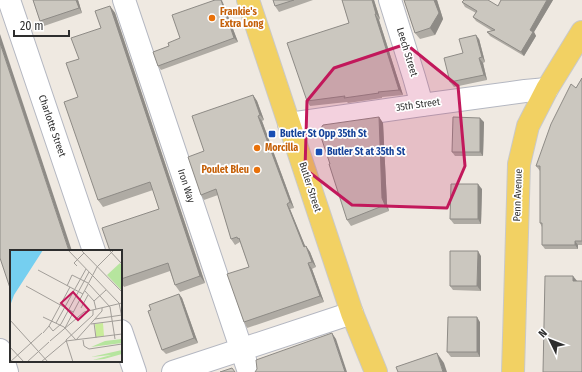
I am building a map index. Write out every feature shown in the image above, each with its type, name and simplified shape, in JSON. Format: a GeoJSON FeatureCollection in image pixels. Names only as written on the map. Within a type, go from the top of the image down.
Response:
{"type":"FeatureCollection","features":[{"type":"Feature","properties":{"kind":"main road","name":"Butler Street"},"geometry":{"type":"LineString","coordinates":[[248,0],[352,313],[376,372]]}},
{"type":"Feature","properties":{"kind":"main road","name":"Penn Avenue"},"geometry":{"type":"LineString","coordinates":[[513,372],[519,164],[528,126],[547,89],[582,32]]}},
{"type":"Feature","properties":{"kind":"street","name":"Charlotte Street"},"geometry":{"type":"LineString","coordinates":[[9,0],[94,250]]}},
{"type":"Feature","properties":{"kind":"street","name":"Iron Way"},"geometry":{"type":"LineString","coordinates":[[124,0],[249,372]]}},
{"type":"Feature","properties":{"kind":"street","name":"Leech Street"},"geometry":{"type":"LineString","coordinates":[[390,0],[422,105]]}},
{"type":"Feature","properties":{"kind":"street","name":"35th Street"},"geometry":{"type":"LineString","coordinates":[[289,124],[547,89]]}},
{"type":"Feature","properties":{"kind":"street"},"geometry":{"type":"LineString","coordinates":[[173,372],[352,313]]}},
{"type":"Feature","properties":{"kind":"street"},"geometry":{"type":"LineString","coordinates":[[122,334],[135,372]]}},
{"type":"Feature","properties":{"kind":"street"},"geometry":{"type":"LineString","coordinates":[[0,350],[8,372]]}},
{"type":"Feature","properties":{"kind":"highlighted area"},"geometry":{"type":"Polygon","coordinates":[[[406,44],[458,86],[465,166],[447,208],[352,205],[305,169],[307,101],[334,68],[406,44]]]}},
{"type":"Feature","properties":{"kind":"building"},"geometry":{"type":"Polygon","coordinates":[[[33,0],[76,0],[79,8],[40,21],[33,0]]]}},
{"type":"Feature","properties":{"kind":"building"},"geometry":{"type":"Polygon","coordinates":[[[215,0],[221,0],[234,38],[158,66],[153,52],[169,46],[168,43],[180,38],[172,15],[215,0]]]}},
{"type":"Feature","properties":{"kind":"building"},"geometry":{"type":"Polygon","coordinates":[[[273,0],[294,0],[275,6],[273,0]]]}},
{"type":"Feature","properties":{"kind":"building"},"geometry":{"type":"Polygon","coordinates":[[[342,0],[372,0],[399,90],[344,98],[345,96],[307,101],[287,43],[349,23],[342,0]]]}},
{"type":"Feature","properties":{"kind":"building"},"geometry":{"type":"Polygon","coordinates":[[[404,0],[434,0],[439,13],[430,28],[415,33],[404,0]]]}},
{"type":"Feature","properties":{"kind":"building"},"geometry":{"type":"Polygon","coordinates":[[[464,0],[488,0],[498,6],[501,0],[547,0],[530,30],[533,32],[521,52],[487,32],[495,30],[473,17],[477,11],[462,2],[464,0]]]}},
{"type":"Feature","properties":{"kind":"building"},"geometry":{"type":"Polygon","coordinates":[[[110,6],[200,276],[175,285],[168,263],[122,279],[122,250],[110,250],[102,228],[159,209],[150,182],[98,200],[64,102],[78,97],[66,63],[79,59],[71,38],[101,28],[95,11],[110,6]]]}},
{"type":"Feature","properties":{"kind":"building"},"geometry":{"type":"Polygon","coordinates":[[[476,35],[482,57],[479,58],[484,75],[450,82],[444,58],[463,53],[459,39],[476,35]]]}},
{"type":"Feature","properties":{"kind":"building"},"geometry":{"type":"Polygon","coordinates":[[[0,43],[69,250],[10,250],[10,288],[0,258],[0,43]]]}},
{"type":"Feature","properties":{"kind":"building"},"geometry":{"type":"Polygon","coordinates":[[[582,78],[582,241],[575,241],[575,245],[542,245],[542,223],[540,223],[540,166],[536,166],[551,124],[571,84],[576,88],[582,78]]]}},
{"type":"Feature","properties":{"kind":"building"},"geometry":{"type":"Polygon","coordinates":[[[253,95],[260,115],[258,116],[290,202],[287,204],[304,247],[306,246],[312,262],[308,263],[320,296],[244,322],[227,274],[249,267],[239,238],[238,239],[237,237],[231,239],[216,189],[201,195],[188,157],[204,151],[192,116],[253,95]]]}},
{"type":"Feature","properties":{"kind":"building"},"geometry":{"type":"Polygon","coordinates":[[[379,117],[382,198],[385,205],[347,220],[319,131],[323,125],[379,117]]]}},
{"type":"Feature","properties":{"kind":"building"},"geometry":{"type":"Polygon","coordinates":[[[453,117],[480,118],[480,152],[452,152],[453,117]]]}},
{"type":"Feature","properties":{"kind":"building"},"geometry":{"type":"Polygon","coordinates":[[[451,184],[478,184],[478,219],[450,219],[451,184]]]}},
{"type":"Feature","properties":{"kind":"building"},"geometry":{"type":"Polygon","coordinates":[[[450,251],[478,251],[477,286],[450,286],[450,251]]]}},
{"type":"Feature","properties":{"kind":"building"},"geometry":{"type":"Polygon","coordinates":[[[545,276],[573,276],[573,281],[582,281],[582,372],[543,372],[545,276]]]}},
{"type":"Feature","properties":{"kind":"building"},"geometry":{"type":"Polygon","coordinates":[[[179,294],[194,338],[162,350],[148,311],[151,310],[149,305],[179,294]]]}},
{"type":"Feature","properties":{"kind":"building"},"geometry":{"type":"Polygon","coordinates":[[[448,317],[477,317],[477,352],[447,352],[448,317]]]}},
{"type":"Feature","properties":{"kind":"building"},"geometry":{"type":"Polygon","coordinates":[[[332,333],[345,372],[255,372],[257,369],[256,360],[332,333]]]}},
{"type":"Feature","properties":{"kind":"building"},"geometry":{"type":"Polygon","coordinates":[[[437,353],[443,372],[398,372],[396,367],[437,353]]]}},
{"type":"Feature","properties":{"kind":"building"},"geometry":{"type":"Polygon","coordinates":[[[232,368],[235,372],[220,372],[232,368]]]}},
{"type":"Feature","properties":{"kind":"place","name":"Frankie's Extra Long"},"geometry":{"type":"Point","coordinates":[212,18]}},
{"type":"Feature","properties":{"kind":"place","name":"Butler St Opp 35th St"},"geometry":{"type":"Point","coordinates":[272,134]}},
{"type":"Feature","properties":{"kind":"place","name":"Morcilla"},"geometry":{"type":"Point","coordinates":[257,148]}},
{"type":"Feature","properties":{"kind":"place","name":"Butler St at 35th St"},"geometry":{"type":"Point","coordinates":[319,152]}},
{"type":"Feature","properties":{"kind":"place","name":"Poulet Bleu"},"geometry":{"type":"Point","coordinates":[257,170]}}]}
